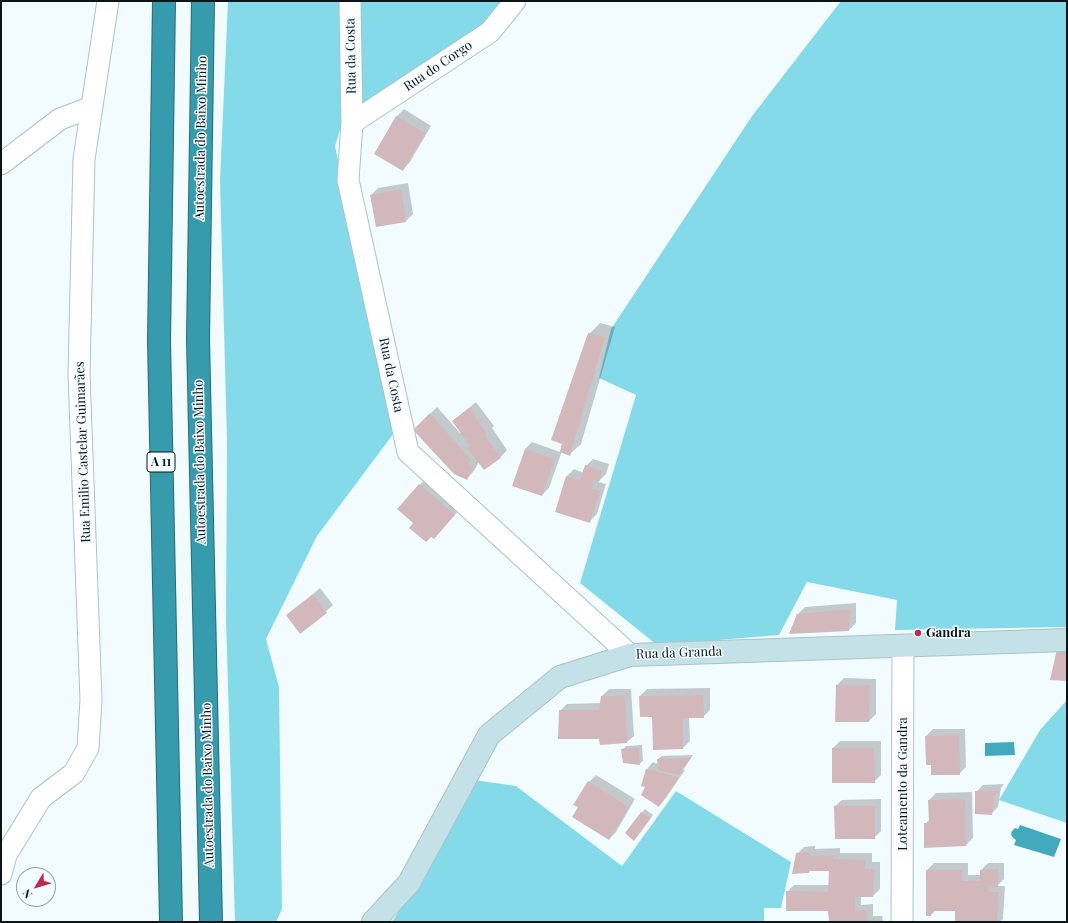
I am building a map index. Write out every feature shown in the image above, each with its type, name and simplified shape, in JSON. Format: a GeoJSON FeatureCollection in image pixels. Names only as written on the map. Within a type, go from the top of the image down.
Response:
{"type":"FeatureCollection","features":[{"type":"Feature","properties":{"kind":"highway","name":"A 11"},"geometry":{"type":"LineString","coordinates":[[164,1],[159,341],[171,922]]}},
{"type":"Feature","properties":{"kind":"highway","name":"Autoestrada do Baixo Minho"},"geometry":{"type":"LineString","coordinates":[[203,1],[198,339],[211,922]]}},
{"type":"Feature","properties":{"kind":"street","name":"Rua Emilio Castelar Guimarães"},"geometry":{"type":"LineString","coordinates":[[1,874],[6,855],[41,798],[74,773],[88,748],[91,700],[79,374],[84,159],[108,1]]}},
{"type":"Feature","properties":{"kind":"street","name":"Rua da Costa"},"geometry":{"type":"LineString","coordinates":[[350,1],[352,123],[348,180],[408,452],[630,655]]}},
{"type":"Feature","properties":{"kind":"street","name":"Rua do Corgo"},"geometry":{"type":"LineString","coordinates":[[352,123],[490,32],[516,1]]}},
{"type":"Feature","properties":{"kind":"street"},"geometry":{"type":"LineString","coordinates":[[1,164],[60,119],[92,107]]}},
{"type":"Feature","properties":{"kind":"street","name":"Rua da Granda"},"geometry":{"type":"LineString","coordinates":[[373,922],[409,882],[489,735],[560,677],[630,655],[1067,640]]}},
{"type":"Feature","properties":{"kind":"street","name":"Loteamento da Gandra"},"geometry":{"type":"LineString","coordinates":[[902,922],[903,646]]}},
{"type":"Feature","properties":{"kind":"shaded area"},"geometry":{"type":"Polygon","coordinates":[[[228,1],[501,1],[486,22],[344,117],[335,146],[394,433],[317,536],[266,639],[279,687],[282,909],[276,922],[235,922],[226,620],[227,442],[220,180],[228,1]]]}},
{"type":"Feature","properties":{"kind":"shaded area"},"geometry":{"type":"Polygon","coordinates":[[[841,1],[1067,1],[1067,627],[895,630],[897,600],[807,582],[779,635],[657,645],[580,583],[636,395],[599,378],[611,329],[752,116],[841,1]]]}},
{"type":"Feature","properties":{"kind":"shaded area"},"geometry":{"type":"Polygon","coordinates":[[[1067,700],[1067,823],[999,800],[1040,730],[1067,700]]]}},
{"type":"Feature","properties":{"kind":"shaded area"},"geometry":{"type":"Polygon","coordinates":[[[1014,742],[1015,755],[985,756],[985,743],[1014,742]]]}},
{"type":"Feature","properties":{"kind":"shaded area"},"geometry":{"type":"Polygon","coordinates":[[[474,780],[516,786],[622,866],[676,791],[791,862],[781,908],[764,908],[764,922],[392,922],[438,849],[474,780]]]}},
{"type":"Feature","properties":{"kind":"shaded area"},"geometry":{"type":"Polygon","coordinates":[[[1020,825],[1061,839],[1054,857],[1014,845],[1016,840],[1012,836],[1011,832],[1015,828],[1018,829],[1020,825]]]}},
{"type":"Feature","properties":{"kind":"building"},"geometry":{"type":"Polygon","coordinates":[[[396,116],[425,133],[403,171],[374,154],[396,116]]]}},
{"type":"Feature","properties":{"kind":"building"},"geometry":{"type":"Polygon","coordinates":[[[401,189],[406,222],[376,227],[370,195],[401,189]]]}},
{"type":"Feature","properties":{"kind":"building"},"geometry":{"type":"Polygon","coordinates":[[[588,333],[605,337],[570,456],[560,452],[562,444],[551,440],[588,333]]]}},
{"type":"Feature","properties":{"kind":"building"},"geometry":{"type":"Polygon","coordinates":[[[469,408],[487,433],[485,435],[501,458],[484,470],[467,448],[470,446],[452,421],[469,408]]]}},
{"type":"Feature","properties":{"kind":"building"},"geometry":{"type":"Polygon","coordinates":[[[430,413],[471,460],[468,463],[474,467],[467,480],[454,474],[413,430],[430,413]]]}},
{"type":"Feature","properties":{"kind":"building"},"geometry":{"type":"Polygon","coordinates":[[[525,449],[555,459],[542,496],[512,486],[525,449]]]}},
{"type":"Feature","properties":{"kind":"building"},"geometry":{"type":"Polygon","coordinates":[[[585,465],[603,471],[599,482],[594,480],[592,489],[600,491],[590,523],[555,512],[566,476],[580,480],[585,465]]]}},
{"type":"Feature","properties":{"kind":"building"},"geometry":{"type":"Polygon","coordinates":[[[419,484],[455,515],[434,539],[431,537],[426,542],[409,528],[413,523],[397,509],[419,484]]]}},
{"type":"Feature","properties":{"kind":"building"},"geometry":{"type":"Polygon","coordinates":[[[313,594],[327,613],[300,634],[286,615],[313,594]]]}},
{"type":"Feature","properties":{"kind":"building"},"geometry":{"type":"Polygon","coordinates":[[[850,609],[849,631],[789,634],[797,614],[850,609]]]}},
{"type":"Feature","properties":{"kind":"building"},"geometry":{"type":"Polygon","coordinates":[[[1057,649],[1067,649],[1066,681],[1050,680],[1057,649]]]}},
{"type":"Feature","properties":{"kind":"building"},"geometry":{"type":"Polygon","coordinates":[[[836,685],[870,685],[869,722],[835,722],[836,685]]]}},
{"type":"Feature","properties":{"kind":"building"},"geometry":{"type":"Polygon","coordinates":[[[703,695],[704,718],[683,718],[683,749],[653,750],[652,717],[640,717],[639,696],[703,695]]]}},
{"type":"Feature","properties":{"kind":"building"},"geometry":{"type":"Polygon","coordinates":[[[601,696],[625,696],[627,743],[600,745],[599,739],[558,739],[559,710],[599,710],[601,696]]]}},
{"type":"Feature","properties":{"kind":"building"},"geometry":{"type":"Polygon","coordinates":[[[959,735],[960,775],[931,775],[931,765],[926,765],[925,736],[959,735]]]}},
{"type":"Feature","properties":{"kind":"building"},"geometry":{"type":"Polygon","coordinates":[[[639,748],[640,765],[623,763],[621,749],[639,748]]]}},
{"type":"Feature","properties":{"kind":"building"},"geometry":{"type":"Polygon","coordinates":[[[832,748],[874,748],[875,783],[832,783],[832,748]]]}},
{"type":"Feature","properties":{"kind":"building"},"geometry":{"type":"Polygon","coordinates":[[[691,758],[679,775],[658,770],[657,759],[691,758]]]}},
{"type":"Feature","properties":{"kind":"building"},"geometry":{"type":"Polygon","coordinates":[[[646,769],[679,777],[659,807],[641,795],[645,787],[641,786],[646,769]]]}},
{"type":"Feature","properties":{"kind":"building"},"geometry":{"type":"Polygon","coordinates":[[[588,781],[629,807],[609,840],[572,817],[578,807],[573,805],[588,781]]]}},
{"type":"Feature","properties":{"kind":"building"},"geometry":{"type":"Polygon","coordinates":[[[975,791],[999,791],[995,796],[992,815],[975,814],[975,791]]]}},
{"type":"Feature","properties":{"kind":"building"},"geometry":{"type":"Polygon","coordinates":[[[965,799],[966,846],[924,848],[924,823],[929,823],[928,800],[965,799]]]}},
{"type":"Feature","properties":{"kind":"building"},"geometry":{"type":"Polygon","coordinates":[[[834,806],[875,806],[875,839],[835,839],[834,806]]]}},
{"type":"Feature","properties":{"kind":"building"},"geometry":{"type":"Polygon","coordinates":[[[641,812],[651,818],[634,841],[625,833],[641,812]]]}},
{"type":"Feature","properties":{"kind":"building"},"geometry":{"type":"Polygon","coordinates":[[[808,852],[809,856],[834,855],[833,859],[865,860],[865,869],[874,869],[873,897],[855,897],[855,911],[866,910],[867,922],[829,922],[828,911],[786,911],[786,891],[828,892],[829,871],[809,871],[809,873],[792,874],[796,853],[808,852]]]}},
{"type":"Feature","properties":{"kind":"building"},"geometry":{"type":"Polygon","coordinates":[[[998,869],[998,887],[989,887],[989,892],[999,892],[997,922],[955,922],[955,911],[932,911],[931,916],[926,916],[926,870],[962,870],[962,881],[980,881],[980,870],[998,869]]]}},
{"type":"Feature","properties":{"kind":"place","name":"Gandra"},"geometry":{"type":"Point","coordinates":[918,633]}}]}
